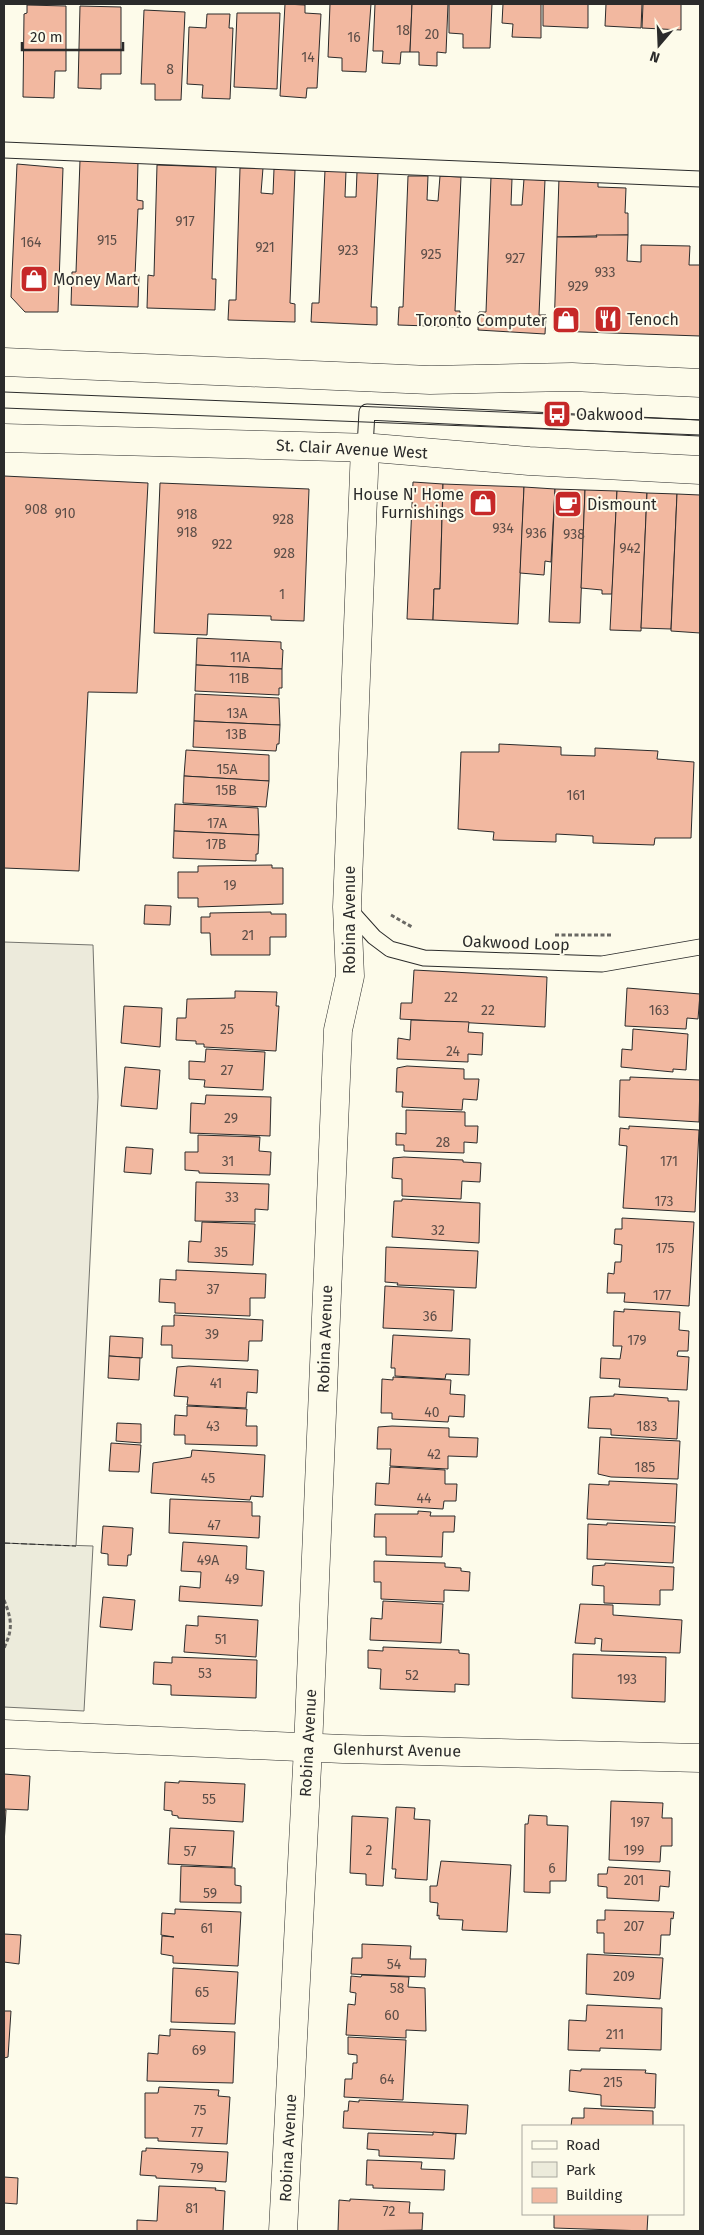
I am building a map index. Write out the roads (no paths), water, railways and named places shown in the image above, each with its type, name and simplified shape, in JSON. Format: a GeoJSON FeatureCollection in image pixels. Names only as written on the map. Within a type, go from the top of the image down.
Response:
{"type":"FeatureCollection","features":[{"type":"Feature","properties":{"kind":"street"},"geometry":{"type":"LineString","coordinates":[[4,362],[430,380],[572,377],[700,383]]}},
{"type":"Feature","properties":{"kind":"street","name":"St. Clair Avenue West"},"geometry":{"type":"LineString","coordinates":[[4,438],[365,447],[529,461],[700,470]]}},
{"type":"Feature","properties":{"kind":"street","name":"Robina Avenue"},"geometry":{"type":"LineString","coordinates":[[284,2231],[308,1748],[338,1030],[350,976],[347,907],[365,447]]}},
{"type":"Feature","properties":{"kind":"street","name":"Glenhurst Avenue"},"geometry":{"type":"LineString","coordinates":[[4,1734],[308,1748],[700,1758]]}},
{"type":"Feature","properties":{"kind":"lane"},"geometry":{"type":"LineString","coordinates":[[4,150],[700,179]]}},
{"type":"Feature","properties":{"kind":"lane"},"geometry":{"type":"LineString","coordinates":[[365,447],[368,412],[700,428]]}},
{"type":"Feature","properties":{"kind":"lane","name":"Oakwood Loop"},"geometry":{"type":"LineString","coordinates":[[347,907],[374,937],[390,948],[424,958],[602,964],[700,947]]}},
{"type":"Feature","properties":{"kind":"tram line"},"geometry":{"type":"LineString","coordinates":[[4,392],[700,420]]}},
{"type":"Feature","properties":{"kind":"tram line"},"geometry":{"type":"LineString","coordinates":[[4,408],[700,435]]}},
{"type":"Feature","properties":{"kind":"place","name":"Money Mart"},"geometry":{"type":"Point","coordinates":[34,279]}},
{"type":"Feature","properties":{"kind":"place","name":"Tenoch"},"geometry":{"type":"Point","coordinates":[608,319]}},
{"type":"Feature","properties":{"kind":"place","name":"Toronto Computer"},"geometry":{"type":"Point","coordinates":[566,320]}},
{"type":"Feature","properties":{"kind":"place","name":"Oakwood"},"geometry":{"type":"Point","coordinates":[557,414]}},
{"type":"Feature","properties":{"kind":"place","name":"House N' Home Furnishings"},"geometry":{"type":"Point","coordinates":[483,503]}},
{"type":"Feature","properties":{"kind":"place","name":"Dismount"},"geometry":{"type":"Point","coordinates":[568,504]}}]}
